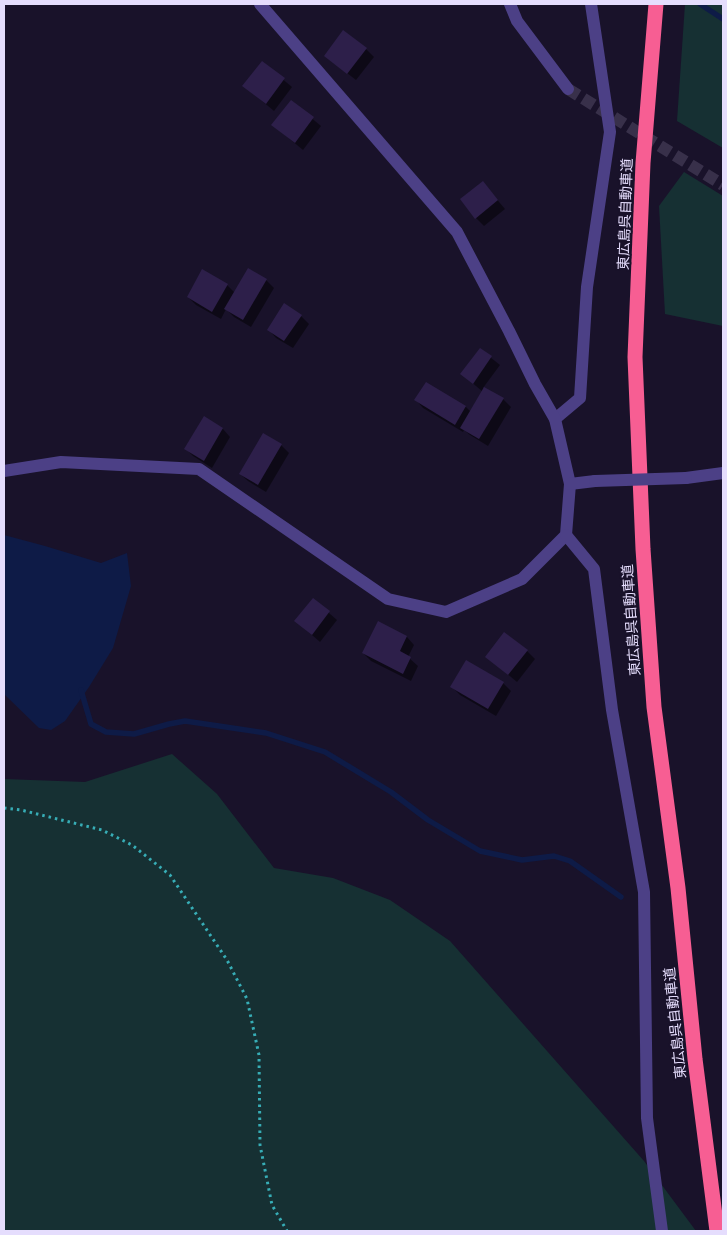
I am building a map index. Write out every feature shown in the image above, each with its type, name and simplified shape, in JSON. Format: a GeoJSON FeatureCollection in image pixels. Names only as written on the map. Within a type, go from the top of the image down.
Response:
{"type":"FeatureCollection","features":[{"type":"Feature","properties":{"kind":"highway","name":"東広島呉自動車道"},"geometry":{"type":"LineString","coordinates":[[656,4],[643,162],[635,357],[643,549],[654,707],[678,888],[695,1059],[718,1231]]}},
{"type":"Feature","properties":{"kind":"street"},"geometry":{"type":"LineString","coordinates":[[4,471],[61,462],[199,469],[388,599],[446,612],[522,579],[566,535],[570,484],[554,419],[457,232],[260,4]]}},
{"type":"Feature","properties":{"kind":"street"},"geometry":{"type":"LineString","coordinates":[[510,4],[517,21],[568,89]]}},
{"type":"Feature","properties":{"kind":"street"},"geometry":{"type":"LineString","coordinates":[[554,419],[580,398],[587,287],[610,132],[591,4]]}},
{"type":"Feature","properties":{"kind":"street"},"geometry":{"type":"LineString","coordinates":[[570,484],[594,481],[686,478],[723,473]]}},
{"type":"Feature","properties":{"kind":"street"},"geometry":{"type":"LineString","coordinates":[[566,535],[594,569],[612,710],[644,892],[647,1118],[662,1231]]}},
{"type":"Feature","properties":{"kind":"path"},"geometry":{"type":"LineString","coordinates":[[4,808],[21,810],[102,830],[132,845],[170,875],[217,944],[247,999],[259,1055],[260,1145],[272,1205],[287,1231]]}},
{"type":"Feature","properties":{"kind":"green space"},"geometry":{"type":"Polygon","coordinates":[[[685,4],[723,4],[723,148],[677,121],[685,4]]]}},
{"type":"Feature","properties":{"kind":"green space"},"geometry":{"type":"Polygon","coordinates":[[[684,172],[723,196],[723,326],[665,314],[659,206],[684,172]]]}},
{"type":"Feature","properties":{"kind":"green space"},"geometry":{"type":"Polygon","coordinates":[[[172,754],[217,794],[274,868],[333,878],[390,900],[450,941],[644,1161],[696,1231],[4,1231],[4,779],[85,782],[172,754]]]}},
{"type":"Feature","properties":{"kind":"water"},"geometry":{"type":"Polygon","coordinates":[[[4,535],[101,563],[127,553],[131,586],[113,648],[65,721],[51,730],[39,728],[4,694],[4,535]]]}},
{"type":"Feature","properties":{"kind":"building"},"geometry":{"type":"Polygon","coordinates":[[[343,30],[367,48],[347,74],[324,56],[343,30]]]}},
{"type":"Feature","properties":{"kind":"building"},"geometry":{"type":"Polygon","coordinates":[[[262,61],[285,78],[266,104],[242,86],[262,61]]]}},
{"type":"Feature","properties":{"kind":"building"},"geometry":{"type":"Polygon","coordinates":[[[291,100],[314,117],[295,143],[271,125],[291,100]]]}},
{"type":"Feature","properties":{"kind":"building"},"geometry":{"type":"Polygon","coordinates":[[[483,181],[498,200],[475,219],[460,199],[483,181]]]}},
{"type":"Feature","properties":{"kind":"building"},"geometry":{"type":"Polygon","coordinates":[[[248,268],[267,279],[243,320],[224,309],[248,268]]]}},
{"type":"Feature","properties":{"kind":"building"},"geometry":{"type":"Polygon","coordinates":[[[202,269],[228,284],[212,312],[187,297],[202,269]]]}},
{"type":"Feature","properties":{"kind":"building"},"geometry":{"type":"Polygon","coordinates":[[[284,303],[302,315],[284,341],[267,330],[284,303]]]}},
{"type":"Feature","properties":{"kind":"building"},"geometry":{"type":"Polygon","coordinates":[[[480,348],[492,356],[473,384],[460,374],[480,348]]]}},
{"type":"Feature","properties":{"kind":"building"},"geometry":{"type":"Polygon","coordinates":[[[426,382],[466,406],[455,425],[414,400],[426,382]]]}},
{"type":"Feature","properties":{"kind":"building"},"geometry":{"type":"Polygon","coordinates":[[[484,387],[504,398],[479,439],[460,428],[484,387]]]}},
{"type":"Feature","properties":{"kind":"building"},"geometry":{"type":"Polygon","coordinates":[[[204,416],[223,428],[204,461],[184,449],[204,416]]]}},
{"type":"Feature","properties":{"kind":"building"},"geometry":{"type":"Polygon","coordinates":[[[263,433],[282,444],[258,485],[239,474],[263,433]]]}},
{"type":"Feature","properties":{"kind":"building"},"geometry":{"type":"Polygon","coordinates":[[[313,598],[330,611],[312,635],[294,621],[313,598]]]}},
{"type":"Feature","properties":{"kind":"building"},"geometry":{"type":"Polygon","coordinates":[[[378,621],[407,636],[400,651],[411,657],[403,674],[362,653],[378,621]]]}},
{"type":"Feature","properties":{"kind":"building"},"geometry":{"type":"Polygon","coordinates":[[[504,632],[528,650],[508,675],[485,657],[504,632]]]}},
{"type":"Feature","properties":{"kind":"building"},"geometry":{"type":"Polygon","coordinates":[[[466,660],[504,682],[488,709],[450,687],[466,660]]]}},
{"type":"Feature","properties":{"kind":"waterway"},"geometry":{"type":"LineString","coordinates":[[700,4],[723,19]]}},
{"type":"Feature","properties":{"kind":"waterway"},"geometry":{"type":"LineString","coordinates":[[81,690],[91,724],[106,732],[134,734],[185,721],[266,733],[325,752],[391,792],[428,820],[480,851],[522,860],[554,856],[570,861],[621,897]]}},
{"type":"Feature","properties":{"kind":"tunnel"},"geometry":{"type":"LineString","coordinates":[[568,89],[723,185]]}}]}
